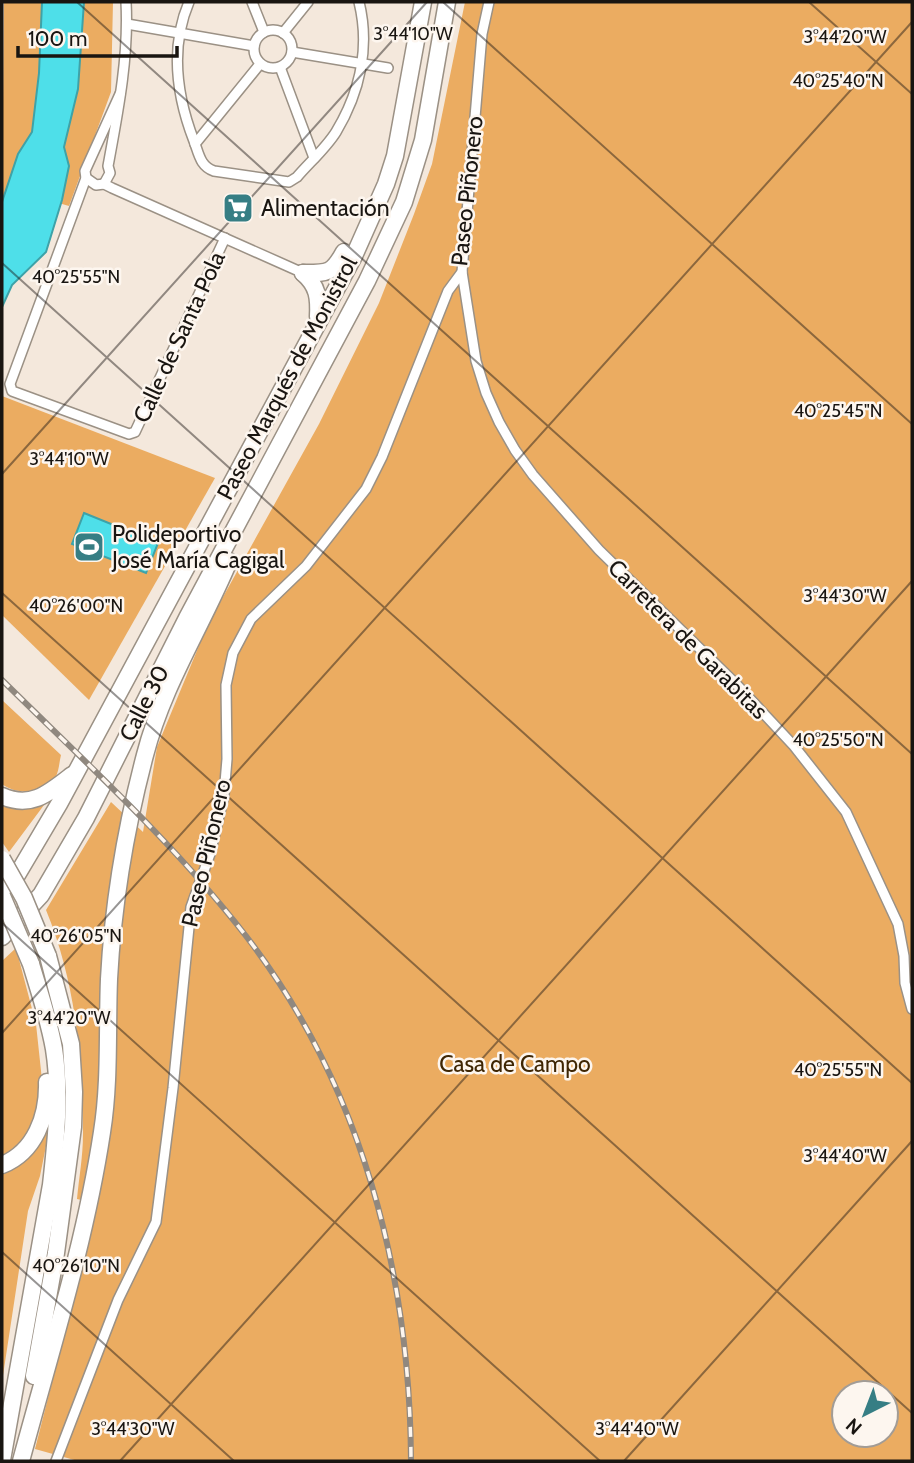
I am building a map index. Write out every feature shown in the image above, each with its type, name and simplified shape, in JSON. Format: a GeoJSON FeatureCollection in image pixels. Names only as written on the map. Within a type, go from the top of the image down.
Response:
{"type":"FeatureCollection","features":[{"type":"Feature","properties":{"kind":"highway","name":"Paseo Marqués de Monistrol"},"geometry":{"type":"LineString","coordinates":[[76,771],[354,256],[386,184],[402,124],[423,2]]}},
{"type":"Feature","properties":{"kind":"highway","name":"Paseo Marqués de Monistrol"},"geometry":{"type":"LineString","coordinates":[[272,459],[366,281],[404,202],[423,140],[447,2]]}},
{"type":"Feature","properties":{"kind":"highway"},"geometry":{"type":"LineString","coordinates":[[303,273],[324,273],[335,268],[368,206],[386,184]]}},
{"type":"Feature","properties":{"kind":"highway"},"geometry":{"type":"LineString","coordinates":[[303,273],[314,282],[319,300],[317,322]]}},
{"type":"Feature","properties":{"kind":"highway"},"geometry":{"type":"LineString","coordinates":[[20,1461],[77,1252],[103,1132],[112,944],[125,844],[145,755],[157,714],[226,567],[272,459]]}},
{"type":"Feature","properties":{"kind":"highway","name":"Calle 30"},"geometry":{"type":"LineString","coordinates":[[2,937],[41,895],[86,818],[187,618],[272,459]]}},
{"type":"Feature","properties":{"kind":"highway"},"geometry":{"type":"LineString","coordinates":[[2,796],[19,802],[30,801],[51,792],[76,771]]}},
{"type":"Feature","properties":{"kind":"highway"},"geometry":{"type":"LineString","coordinates":[[2,1460],[57,1139],[54,1048],[33,970],[2,897],[76,771]]}},
{"type":"Feature","properties":{"kind":"highway"},"geometry":{"type":"LineString","coordinates":[[2,859],[24,898],[48,956],[71,1044],[74,1092],[73,1127],[56,1253],[20,1461]]}},
{"type":"Feature","properties":{"kind":"highway"},"geometry":{"type":"LineString","coordinates":[[2,949],[41,895]]}},
{"type":"Feature","properties":{"kind":"highway"},"geometry":{"type":"LineString","coordinates":[[2,1165],[24,1151],[33,1141],[45,1110],[46,1048],[33,970]]}},
{"type":"Feature","properties":{"kind":"street"},"geometry":{"type":"LineString","coordinates":[[104,184],[109,178],[108,166],[120,94],[127,24],[126,2]]}},
{"type":"Feature","properties":{"kind":"street"},"geometry":{"type":"LineString","coordinates":[[189,2],[177,59],[179,90],[185,119],[200,160],[211,170],[284,182],[294,180],[335,134],[349,107],[363,63],[363,19],[359,2]]}},
{"type":"Feature","properties":{"kind":"street"},"geometry":{"type":"LineString","coordinates":[[252,2],[264,32]]}},
{"type":"Feature","properties":{"kind":"street"},"geometry":{"type":"LineString","coordinates":[[283,33],[308,2]]}},
{"type":"Feature","properties":{"kind":"street","name":"Paseo Piñonero"},"geometry":{"type":"LineString","coordinates":[[56,1461],[118,1300],[156,1222],[173,1088],[187,929],[194,892],[210,854],[224,795],[227,759],[226,685],[233,653],[251,619],[306,566],[366,489],[382,457],[448,291],[462,272],[482,34],[488,2]]}},
{"type":"Feature","properties":{"kind":"street"},"geometry":{"type":"LineString","coordinates":[[127,24],[254,46]]}},
{"type":"Feature","properties":{"kind":"street"},"geometry":{"type":"LineString","coordinates":[[274,30],[283,33],[290,41],[292,52],[288,61],[280,67],[270,68],[260,64],[255,55],[256,40],[264,32],[274,30]]}},
{"type":"Feature","properties":{"kind":"street"},"geometry":{"type":"LineString","coordinates":[[292,52],[388,68]]}},
{"type":"Feature","properties":{"kind":"street"},"geometry":{"type":"LineString","coordinates":[[195,144],[260,64]]}},
{"type":"Feature","properties":{"kind":"street"},"geometry":{"type":"LineString","coordinates":[[280,67],[314,158]]}},
{"type":"Feature","properties":{"kind":"street"},"geometry":{"type":"LineString","coordinates":[[120,94],[85,171],[86,178],[96,185],[104,184],[303,273]]}},
{"type":"Feature","properties":{"kind":"street"},"geometry":{"type":"LineString","coordinates":[[90,162],[103,162],[108,166]]}},
{"type":"Feature","properties":{"kind":"street","name":"Calle de Santa Pola"},"geometry":{"type":"LineString","coordinates":[[86,178],[10,384],[12,391],[129,434],[135,432],[225,238]]}},
{"type":"Feature","properties":{"kind":"street","name":"Carretera de Garabitas"},"geometry":{"type":"LineString","coordinates":[[462,272],[476,361],[495,412],[515,450],[599,550],[747,695],[794,746],[846,812],[898,924],[904,956],[905,983],[912,1009]]}},
{"type":"Feature","properties":{"kind":"green space"},"geometry":{"type":"Polygon","coordinates":[[[4,2],[113,2],[111,92],[69,206],[7,188],[2,202],[4,2]]]}},
{"type":"Feature","properties":{"kind":"green space","name":"Casa de Campo"},"geometry":{"type":"Polygon","coordinates":[[[465,2],[912,2],[912,1461],[78,1461],[35,1449],[81,1269],[94,1203],[77,1199],[83,1134],[79,1049],[64,964],[46,910],[111,802],[143,832],[157,747],[208,624],[319,424],[379,303],[432,164],[465,2]]]}},
{"type":"Feature","properties":{"kind":"green space","name":"Polideportivo José María Cagigal"},"geometry":{"type":"Polygon","coordinates":[[[2,396],[215,478],[89,700],[2,615],[2,396]]]}},
{"type":"Feature","properties":{"kind":"green space"},"geometry":{"type":"Polygon","coordinates":[[[2,700],[61,755],[56,776],[44,788],[30,792],[8,788],[2,784],[2,700]]]}},
{"type":"Feature","properties":{"kind":"green space"},"geometry":{"type":"Polygon","coordinates":[[[2,804],[11,807],[44,805],[9,852],[2,842],[2,804]]]}},
{"type":"Feature","properties":{"kind":"green space"},"geometry":{"type":"Polygon","coordinates":[[[16,948],[36,1024],[48,1136],[40,1176],[28,1211],[2,1382],[2,961],[16,948]]]}},
{"type":"Feature","properties":{"kind":"water"},"geometry":{"type":"Polygon","coordinates":[[[42,2],[84,2],[78,89],[64,147],[69,166],[46,252],[12,285],[2,307],[2,202],[18,154],[32,132],[39,73],[42,2]]]}},
{"type":"Feature","properties":{"kind":"water"},"geometry":{"type":"Polygon","coordinates":[[[84,513],[158,543],[146,573],[72,544],[84,513]]]}},
{"type":"Feature","properties":{"kind":"railway"},"geometry":{"type":"LineString","coordinates":[[2,680],[128,804],[218,901],[286,994],[321,1055],[349,1119],[372,1185],[389,1252],[401,1321],[411,1461]]}},
{"type":"Feature","properties":{"kind":"place","name":"Alimentación"},"geometry":{"type":"Point","coordinates":[238,208]}},
{"type":"Feature","properties":{"kind":"place","name":"Polideportivo José María Cagigal"},"geometry":{"type":"Point","coordinates":[89,547]}}]}
